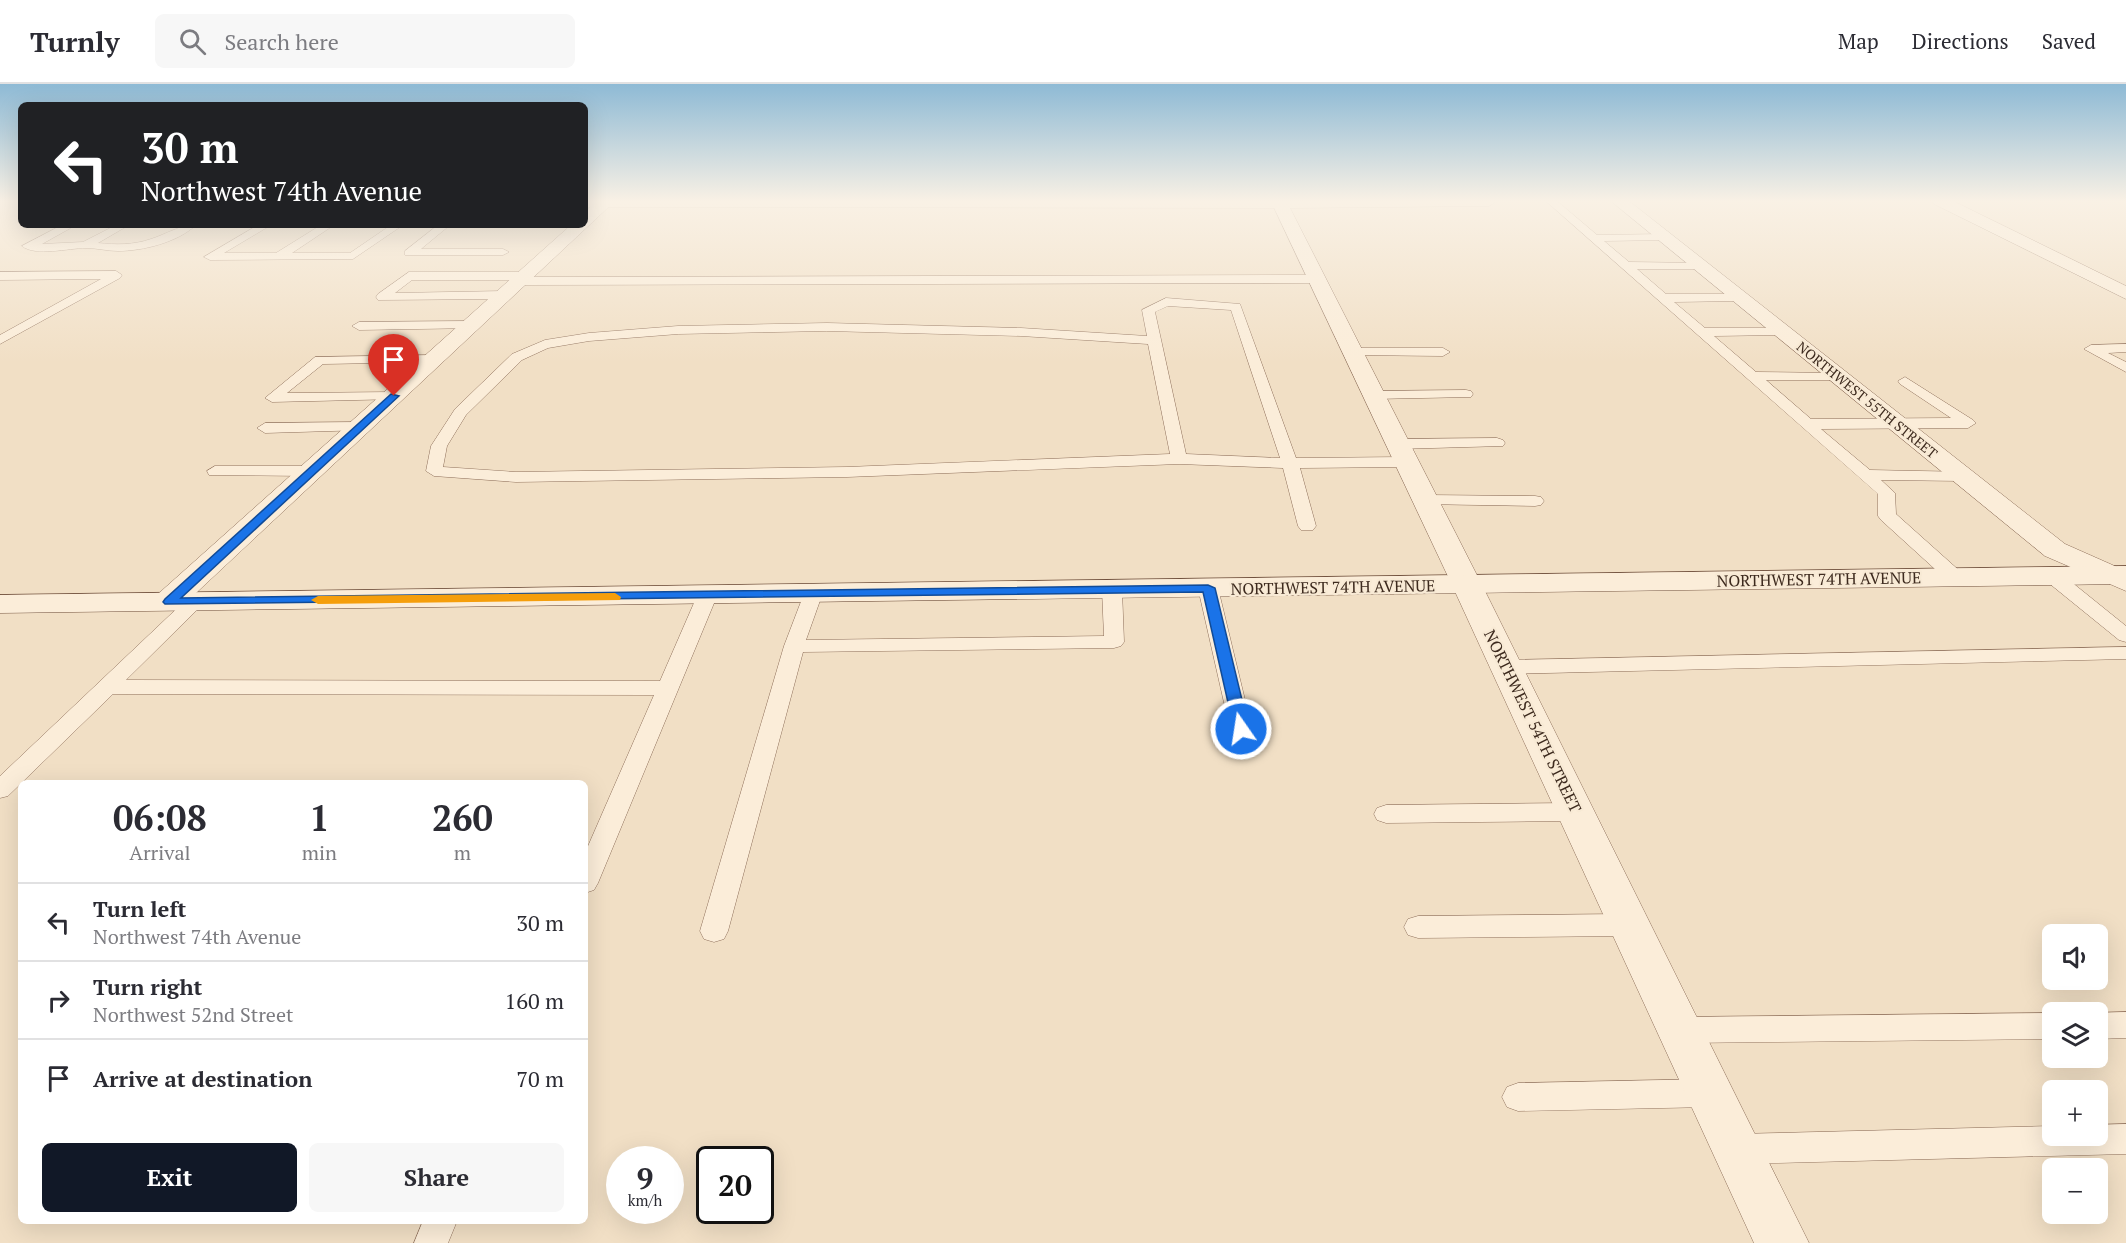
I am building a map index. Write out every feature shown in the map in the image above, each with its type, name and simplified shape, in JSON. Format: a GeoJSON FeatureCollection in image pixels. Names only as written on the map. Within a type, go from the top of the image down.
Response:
{"type":"FeatureCollection","features":[{"type":"Feature","properties":{"kind":"street"},"geometry":{"type":"LineString","coordinates":[[183,601],[312,471],[548,255]]}},
{"type":"Feature","properties":{"kind":"street","name":"NORTHWEST 54TH STREET"},"geometry":{"type":"LineString","coordinates":[[1305,255],[1507,667],[1782,1243]]}},
{"type":"Feature","properties":{"kind":"street","name":"NORTHWEST 55TH STREET"},"geometry":{"type":"LineString","coordinates":[[1687,255],[2055,550],[2121,577]]}},
{"type":"Feature","properties":{"kind":"street"},"geometry":{"type":"LineString","coordinates":[[2049,255],[2126,293]]}},
{"type":"Feature","properties":{"kind":"street","name":"NORTHWEST 74TH AVENUE"},"geometry":{"type":"LineString","coordinates":[[5,608],[183,601],[812,595],[1955,577],[2121,577]]}},
{"type":"Feature","properties":{"kind":"lane"},"geometry":{"type":"LineString","coordinates":[[213,255],[210,257],[354,255]]}},
{"type":"Feature","properties":{"kind":"lane"},"geometry":{"type":"LineString","coordinates":[[1614,255],[1886,493],[1887,516],[1955,577]]}},
{"type":"Feature","properties":{"kind":"lane"},"geometry":{"type":"LineString","coordinates":[[1626,266],[1699,265]]}},
{"type":"Feature","properties":{"kind":"lane"},"geometry":{"type":"LineString","coordinates":[[0,276],[116,275],[0,340]]}},
{"type":"Feature","properties":{"kind":"lane"},"geometry":{"type":"LineString","coordinates":[[516,284],[382,297],[409,276],[516,284],[1317,279]]}},
{"type":"Feature","properties":{"kind":"lane"},"geometry":{"type":"LineString","coordinates":[[1663,298],[1739,297]]}},
{"type":"Feature","properties":{"kind":"lane"},"geometry":{"type":"LineString","coordinates":[[1179,459],[1148,310],[1166,302],[1236,307],[1290,463],[1307,526]]}},
{"type":"Feature","properties":{"kind":"lane"},"geometry":{"type":"LineString","coordinates":[[359,326],[472,325]]}},
{"type":"Feature","properties":{"kind":"lane"},"geometry":{"type":"LineString","coordinates":[[1154,340],[1021,332],[827,327],[678,330],[589,337],[545,344],[517,357],[460,412],[439,446],[434,471],[516,477],[847,472],[1179,459],[1290,463],[1497,443]]}},
{"type":"Feature","properties":{"kind":"lane"},"geometry":{"type":"LineString","coordinates":[[1703,332],[1781,331]]}},
{"type":"Feature","properties":{"kind":"lane"},"geometry":{"type":"LineString","coordinates":[[2126,348],[2091,349],[2126,368]]}},
{"type":"Feature","properties":{"kind":"lane"},"geometry":{"type":"LineString","coordinates":[[1352,352],[1443,352]]}},
{"type":"Feature","properties":{"kind":"lane"},"geometry":{"type":"LineString","coordinates":[[394,396],[272,398],[320,360],[435,359]]}},
{"type":"Feature","properties":{"kind":"lane"},"geometry":{"type":"LineString","coordinates":[[1752,376],[1838,376]]}},
{"type":"Feature","properties":{"kind":"lane"},"geometry":{"type":"LineString","coordinates":[[1807,424],[1968,423],[1905,381]]}},
{"type":"Feature","properties":{"kind":"lane"},"geometry":{"type":"LineString","coordinates":[[1373,395],[1466,394]]}},
{"type":"Feature","properties":{"kind":"lane"},"geometry":{"type":"LineString","coordinates":[[265,428],[360,427]]}},
{"type":"Feature","properties":{"kind":"lane"},"geometry":{"type":"LineString","coordinates":[[215,471],[312,471]]}},
{"type":"Feature","properties":{"kind":"lane"},"geometry":{"type":"LineString","coordinates":[[1866,475],[1963,476]]}},
{"type":"Feature","properties":{"kind":"lane"},"geometry":{"type":"LineString","coordinates":[[1425,500],[1535,501]]}},
{"type":"Feature","properties":{"kind":"lane"},"geometry":{"type":"LineString","coordinates":[[2052,576],[2126,636]]}},
{"type":"Feature","properties":{"kind":"lane"},"geometry":{"type":"LineString","coordinates":[[1208,588],[1241,729]]}},
{"type":"Feature","properties":{"kind":"lane"},"geometry":{"type":"LineString","coordinates":[[794,646],[1114,642],[1112,590]]}},
{"type":"Feature","properties":{"kind":"lane"},"geometry":{"type":"LineString","coordinates":[[714,931],[794,646],[812,595]]}},
{"type":"Feature","properties":{"kind":"lane"},"geometry":{"type":"LineString","coordinates":[[588,876],[708,596]]}},
{"type":"Feature","properties":{"kind":"lane"},"geometry":{"type":"LineString","coordinates":[[0,790],[107,687],[183,601]]}},
{"type":"Feature","properties":{"kind":"lane"},"geometry":{"type":"LineString","coordinates":[[1507,667],[2126,653]]}},
{"type":"Feature","properties":{"kind":"lane"},"geometry":{"type":"LineString","coordinates":[[107,687],[669,688]]}},
{"type":"Feature","properties":{"kind":"lane"},"geometry":{"type":"LineString","coordinates":[[1386,814],[1576,812]]}},
{"type":"Feature","properties":{"kind":"lane"},"geometry":{"type":"LineString","coordinates":[[1418,927],[1629,925]]}},
{"type":"Feature","properties":{"kind":"lane"},"geometry":{"type":"LineString","coordinates":[[2108,1026],[2126,1025]]}},
{"type":"Feature","properties":{"kind":"lane"},"geometry":{"type":"LineString","coordinates":[[1680,1030],[2042,1026]]}},
{"type":"Feature","properties":{"kind":"lane"},"geometry":{"type":"LineString","coordinates":[[1518,1097],[1710,1093]]}},
{"type":"Feature","properties":{"kind":"lane"},"geometry":{"type":"LineString","coordinates":[[1737,1149],[2126,1139]]}},
{"type":"Feature","properties":{"kind":"lane"},"geometry":{"type":"LineString","coordinates":[[431,1243],[439,1224]]}},
{"type":"Feature","properties":{"kind":"slow traffic"},"geometry":{"type":"LineString","coordinates":[[318,600],[615,597]]}},
{"type":"Feature","properties":{"kind":"route"},"geometry":{"type":"LineString","coordinates":[[394,396],[170,602],[1208,588],[1241,729]]}}]}
